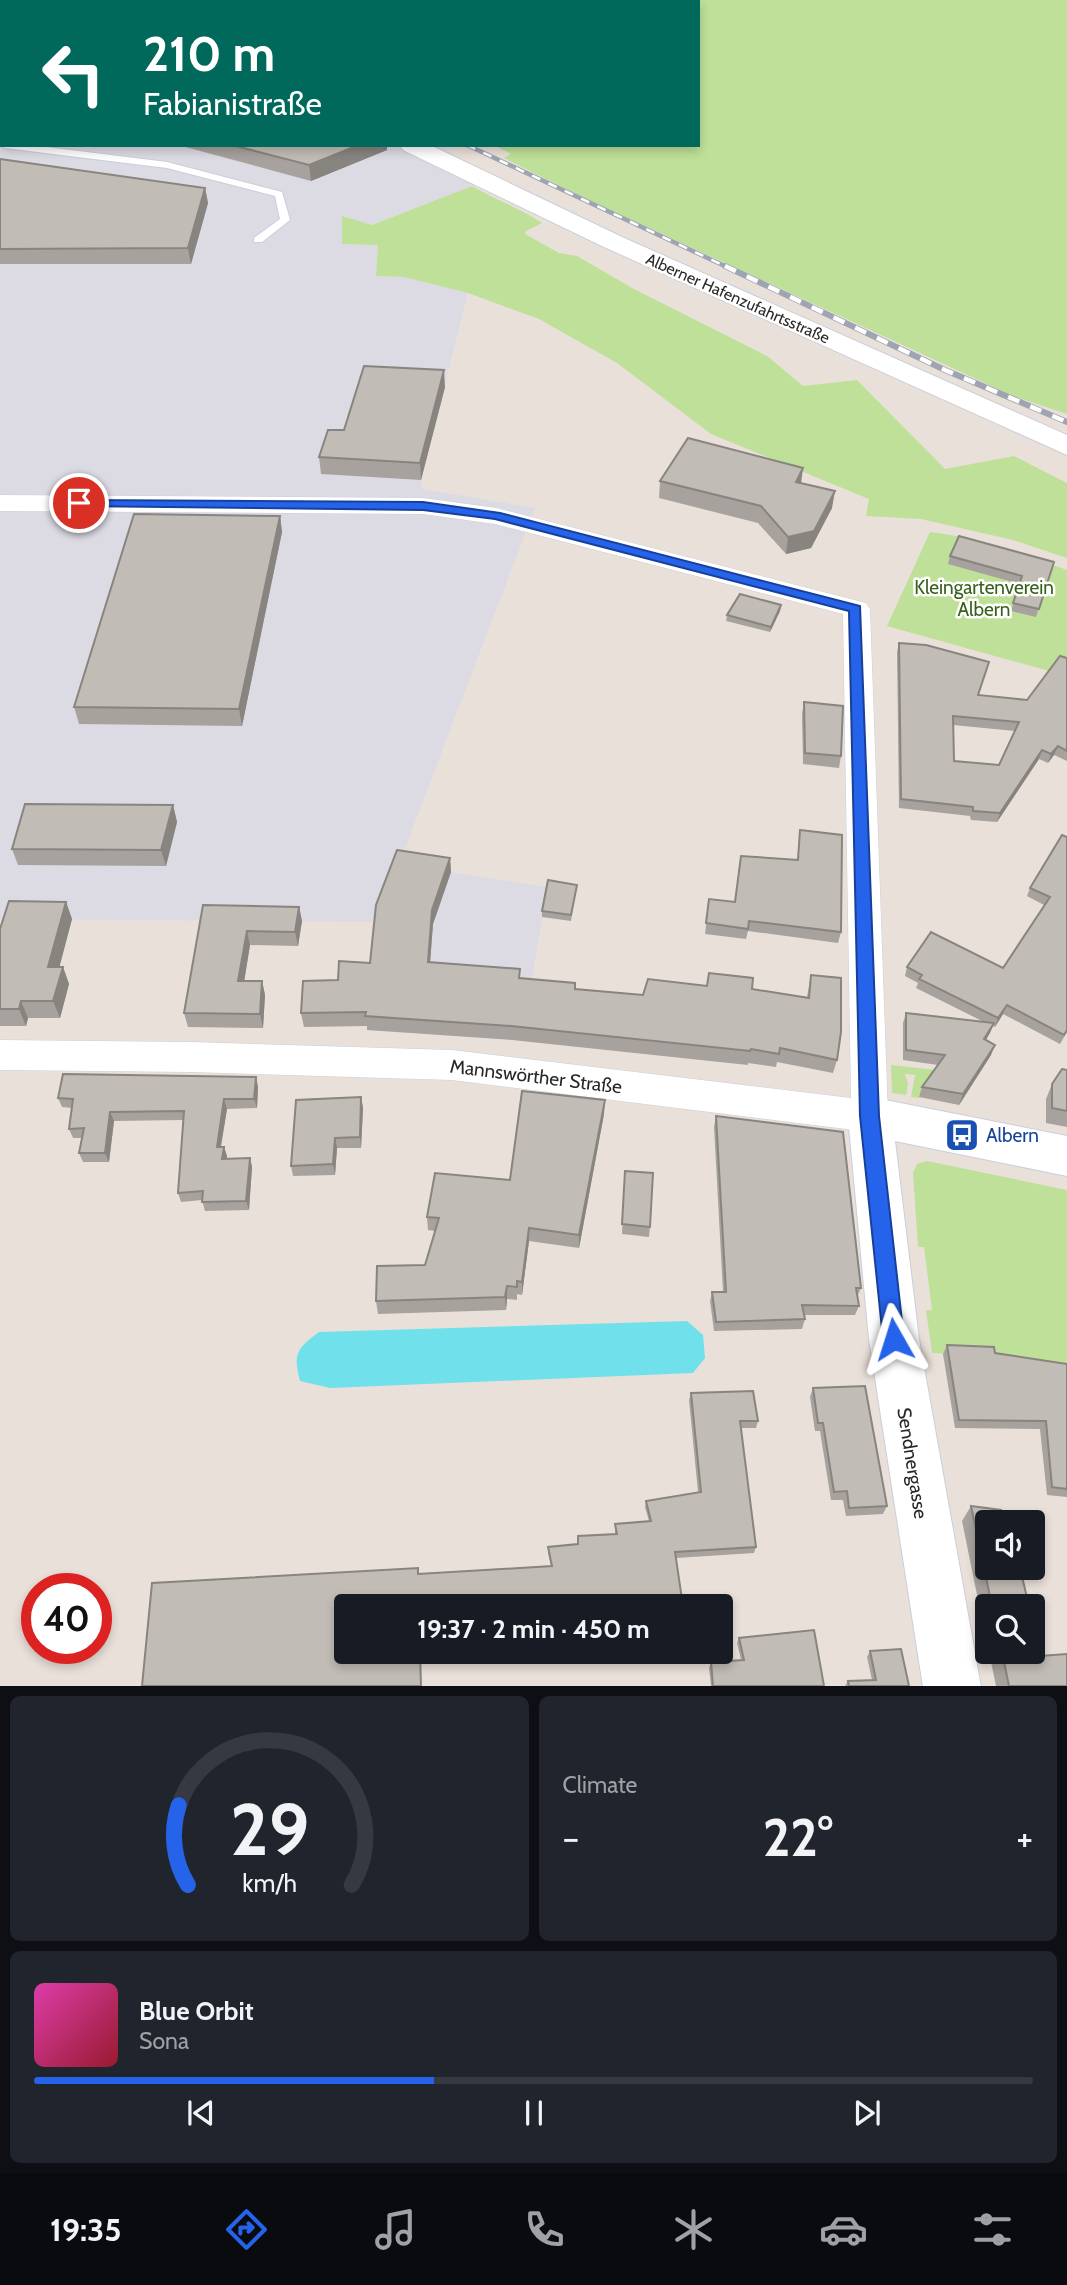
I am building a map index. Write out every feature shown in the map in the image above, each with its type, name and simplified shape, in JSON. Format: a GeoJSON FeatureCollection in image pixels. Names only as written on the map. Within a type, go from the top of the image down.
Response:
{"type":"FeatureCollection","features":[{"type":"Feature","properties":{"kind":"main road","name":"Alberner Hafenzufahrtsstraße"},"geometry":{"type":"LineString","coordinates":[[415,147],[613,242],[1067,446]]}},
{"type":"Feature","properties":{"kind":"main road","name":"Mannswörther Straße"},"geometry":{"type":"LineString","coordinates":[[870,1116],[1067,1156]]}},
{"type":"Feature","properties":{"kind":"main road","name":"Sendnergasse"},"geometry":{"type":"LineString","coordinates":[[870,1116],[894,1339],[952,1686]]}},
{"type":"Feature","properties":{"kind":"street","name":"Sendnergasse"},"geometry":{"type":"LineString","coordinates":[[0,503],[423,506],[461,509],[856,609],[870,1116]]}},
{"type":"Feature","properties":{"kind":"street","name":"Mannswörther Straße"},"geometry":{"type":"LineString","coordinates":[[0,1055],[190,1056],[452,1065],[870,1116]]}},
{"type":"Feature","properties":{"kind":"lane"},"geometry":{"type":"LineString","coordinates":[[18,147],[167,165],[279,194],[285,220],[258,240]]}},
{"type":"Feature","properties":{"kind":"shaded area"},"geometry":{"type":"Polygon","coordinates":[[[0,147],[427,147],[493,178],[371,225],[342,217],[343,244],[379,245],[376,276],[404,277],[468,293],[421,480],[422,489],[535,508],[399,864],[547,887],[529,998],[518,998],[509,1040],[367,1030],[377,922],[0,919],[0,147]]]}},
{"type":"Feature","properties":{"kind":"green space"},"geometry":{"type":"Polygon","coordinates":[[[700,0],[1067,0],[1067,414],[1013,396],[578,195],[504,158],[511,154],[498,147],[700,147],[700,0]]]}},
{"type":"Feature","properties":{"kind":"green space"},"geometry":{"type":"Polygon","coordinates":[[[472,186],[542,223],[525,234],[559,253],[577,256],[632,288],[767,356],[803,386],[857,380],[945,469],[1014,456],[1067,483],[1067,558],[1013,540],[921,519],[866,516],[869,499],[711,434],[617,363],[539,319],[468,293],[404,277],[376,276],[378,245],[342,244],[342,216],[372,225],[472,186]]]}},
{"type":"Feature","properties":{"kind":"green space","name":"Kleingartenverein Albern"},"geometry":{"type":"Polygon","coordinates":[[[930,532],[982,542],[1067,570],[1067,676],[887,626],[930,532]]]}},
{"type":"Feature","properties":{"kind":"green space"},"geometry":{"type":"Polygon","coordinates":[[[891,1065],[937,1070],[919,1098],[911,1097],[915,1075],[905,1074],[908,1084],[906,1095],[892,1093],[891,1065]]]}},
{"type":"Feature","properties":{"kind":"green space"},"geometry":{"type":"Polygon","coordinates":[[[927,1161],[1067,1190],[1067,1374],[989,1356],[932,1353],[926,1310],[932,1310],[924,1247],[918,1247],[913,1173],[917,1164],[927,1161]]]}},
{"type":"Feature","properties":{"kind":"water"},"geometry":{"type":"Polygon","coordinates":[[[687,1321],[703,1335],[705,1358],[693,1373],[330,1388],[300,1381],[297,1364],[301,1348],[319,1332],[687,1321]]]}},
{"type":"Feature","properties":{"kind":"building"},"geometry":{"type":"Polygon","coordinates":[[[240,147],[354,147],[309,165],[240,147]]]}},
{"type":"Feature","properties":{"kind":"building"},"geometry":{"type":"Polygon","coordinates":[[[0,159],[205,188],[188,248],[0,249],[0,159]]]}},
{"type":"Feature","properties":{"kind":"building"},"geometry":{"type":"Polygon","coordinates":[[[364,366],[444,370],[420,463],[319,457],[328,430],[344,430],[364,366]]]}},
{"type":"Feature","properties":{"kind":"building"},"geometry":{"type":"Polygon","coordinates":[[[688,438],[803,468],[796,482],[835,491],[814,531],[788,537],[761,506],[660,481],[688,438]]]}},
{"type":"Feature","properties":{"kind":"building"},"geometry":{"type":"Polygon","coordinates":[[[134,514],[280,516],[239,709],[74,707],[134,514]]]}},
{"type":"Feature","properties":{"kind":"building"},"geometry":{"type":"Polygon","coordinates":[[[959,536],[1054,562],[1039,609],[1013,603],[1022,576],[950,556],[959,536]]]}},
{"type":"Feature","properties":{"kind":"building"},"geometry":{"type":"Polygon","coordinates":[[[740,594],[781,605],[771,627],[727,615],[740,594]]]}},
{"type":"Feature","properties":{"kind":"building"},"geometry":{"type":"Polygon","coordinates":[[[899,643],[926,645],[989,662],[978,695],[1027,700],[1060,656],[1067,658],[1067,751],[1058,746],[1051,754],[1042,750],[1000,813],[973,811],[973,807],[901,799],[899,643]],[[953,716],[954,761],[999,765],[1019,722],[953,716]]]}},
{"type":"Feature","properties":{"kind":"building"},"geometry":{"type":"Polygon","coordinates":[[[804,702],[843,706],[841,756],[805,753],[804,702]]]}},
{"type":"Feature","properties":{"kind":"building"},"geometry":{"type":"Polygon","coordinates":[[[25,804],[173,805],[161,850],[12,849],[25,804]]]}},
{"type":"Feature","properties":{"kind":"building"},"geometry":{"type":"Polygon","coordinates":[[[800,830],[842,835],[841,932],[749,921],[748,929],[706,923],[709,899],[735,902],[741,856],[798,860],[800,830]]]}},
{"type":"Feature","properties":{"kind":"building"},"geometry":{"type":"Polygon","coordinates":[[[1062,835],[1067,837],[1067,1030],[1064,1035],[1007,1005],[998,1018],[919,979],[922,975],[907,967],[931,932],[1003,968],[1050,897],[1030,888],[1062,835]]]}},
{"type":"Feature","properties":{"kind":"building"},"geometry":{"type":"Polygon","coordinates":[[[397,850],[450,858],[432,910],[428,962],[520,969],[519,978],[575,983],[575,989],[643,995],[648,979],[707,986],[709,973],[753,978],[752,989],[809,998],[811,975],[841,978],[841,1032],[837,1060],[780,1048],[779,1054],[511,1026],[365,1016],[366,1012],[301,1013],[303,981],[338,980],[339,961],[370,963],[376,905],[397,850]]]}},
{"type":"Feature","properties":{"kind":"building"},"geometry":{"type":"Polygon","coordinates":[[[548,880],[577,885],[571,915],[542,911],[548,880]]]}},
{"type":"Feature","properties":{"kind":"building"},"geometry":{"type":"Polygon","coordinates":[[[9,901],[66,902],[48,967],[63,967],[53,1001],[21,1001],[19,1009],[0,1009],[0,929],[9,901]]]}},
{"type":"Feature","properties":{"kind":"building"},"geometry":{"type":"Polygon","coordinates":[[[203,905],[299,907],[295,932],[247,931],[238,981],[262,981],[260,1014],[184,1013],[203,905]]]}},
{"type":"Feature","properties":{"kind":"building"},"geometry":{"type":"Polygon","coordinates":[[[906,1013],[994,1023],[984,1039],[995,1045],[963,1094],[922,1087],[945,1055],[906,1050],[906,1013]]]}},
{"type":"Feature","properties":{"kind":"building"},"geometry":{"type":"Polygon","coordinates":[[[1062,1069],[1067,1070],[1067,1111],[1052,1108],[1052,1084],[1062,1069]]]}},
{"type":"Feature","properties":{"kind":"building"},"geometry":{"type":"Polygon","coordinates":[[[63,1074],[256,1077],[254,1099],[224,1099],[217,1147],[224,1147],[222,1159],[250,1158],[246,1201],[202,1202],[203,1191],[178,1193],[184,1111],[110,1112],[105,1153],[79,1153],[84,1128],[69,1129],[73,1099],[58,1098],[63,1074]]]}},
{"type":"Feature","properties":{"kind":"building"},"geometry":{"type":"Polygon","coordinates":[[[522,1091],[605,1100],[579,1235],[529,1228],[522,1282],[517,1281],[517,1287],[507,1286],[505,1297],[376,1301],[377,1266],[425,1265],[439,1218],[427,1217],[435,1173],[510,1180],[522,1091]]]}},
{"type":"Feature","properties":{"kind":"building"},"geometry":{"type":"Polygon","coordinates":[[[361,1097],[360,1137],[335,1138],[333,1164],[291,1166],[296,1100],[361,1097]]]}},
{"type":"Feature","properties":{"kind":"building"},"geometry":{"type":"Polygon","coordinates":[[[716,1116],[843,1132],[861,1288],[856,1288],[859,1306],[802,1305],[805,1319],[716,1322],[712,1292],[726,1292],[716,1116]]]}},
{"type":"Feature","properties":{"kind":"building"},"geometry":{"type":"Polygon","coordinates":[[[625,1171],[653,1173],[650,1227],[622,1224],[625,1171]]]}},
{"type":"Feature","properties":{"kind":"building"},"geometry":{"type":"Polygon","coordinates":[[[947,1345],[994,1347],[995,1353],[1067,1364],[1067,1489],[1052,1487],[1046,1421],[959,1420],[947,1345]]]}},
{"type":"Feature","properties":{"kind":"building"},"geometry":{"type":"Polygon","coordinates":[[[865,1386],[887,1506],[849,1508],[847,1491],[834,1492],[823,1423],[818,1423],[813,1388],[865,1386]]]}},
{"type":"Feature","properties":{"kind":"building"},"geometry":{"type":"Polygon","coordinates":[[[753,1391],[758,1421],[740,1421],[756,1547],[675,1552],[681,1594],[334,1594],[334,1664],[420,1664],[421,1686],[142,1686],[152,1583],[418,1568],[418,1574],[552,1566],[548,1547],[578,1544],[578,1536],[617,1534],[615,1524],[651,1521],[646,1501],[701,1492],[691,1393],[753,1391]]]}},
{"type":"Feature","properties":{"kind":"building"},"geometry":{"type":"Polygon","coordinates":[[[971,1506],[1001,1510],[975,1510],[975,1525],[971,1506]]]}},
{"type":"Feature","properties":{"kind":"building"},"geometry":{"type":"Polygon","coordinates":[[[987,1580],[1023,1580],[1026,1594],[989,1594],[987,1580]]]}},
{"type":"Feature","properties":{"kind":"building"},"geometry":{"type":"Polygon","coordinates":[[[814,1630],[824,1686],[713,1686],[711,1664],[733,1664],[733,1661],[744,1660],[739,1638],[814,1630]]]}},
{"type":"Feature","properties":{"kind":"building"},"geometry":{"type":"Polygon","coordinates":[[[901,1649],[909,1686],[849,1686],[848,1681],[876,1680],[870,1651],[901,1649]]]}},
{"type":"Feature","properties":{"kind":"building"},"geometry":{"type":"Polygon","coordinates":[[[1067,1654],[1067,1686],[1009,1686],[1004,1664],[1045,1664],[1045,1656],[1067,1654]]]}},
{"type":"Feature","properties":{"kind":"railway"},"geometry":{"type":"LineString","coordinates":[[471,147],[729,268]]}},
{"type":"Feature","properties":{"kind":"railway"},"geometry":{"type":"LineString","coordinates":[[725,266],[945,370],[1067,422]]}},
{"type":"Feature","properties":{"kind":"place","name":"Albern"},"geometry":{"type":"Point","coordinates":[962,1135]}},
{"type":"Feature","properties":{"kind":"route"},"geometry":{"type":"LineString","coordinates":[[79,503],[423,506],[461,509],[856,609],[870,1116],[894,1339]]}}]}
